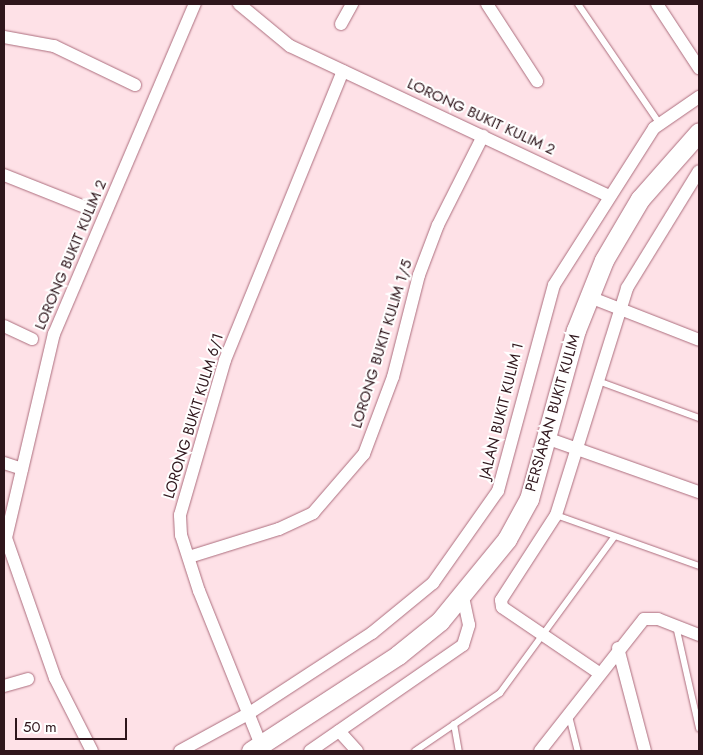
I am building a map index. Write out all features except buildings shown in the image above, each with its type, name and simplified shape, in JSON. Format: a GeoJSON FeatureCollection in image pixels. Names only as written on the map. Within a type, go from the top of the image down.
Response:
{"type":"FeatureCollection","features":[{"type":"Feature","properties":{"kind":"street","name":"LORONG BUKIT KULIM 2"},"geometry":{"type":"LineString","coordinates":[[92,751],[55,678],[6,538],[54,334],[195,4]]}},
{"type":"Feature","properties":{"kind":"street","name":"LORONG BUKIT KULIM 2"},"geometry":{"type":"LineString","coordinates":[[239,4],[290,46],[609,196]]}},
{"type":"Feature","properties":{"kind":"street"},"geometry":{"type":"LineString","coordinates":[[341,24],[352,4]]}},
{"type":"Feature","properties":{"kind":"street"},"geometry":{"type":"LineString","coordinates":[[487,4],[537,81]]}},
{"type":"Feature","properties":{"kind":"street"},"geometry":{"type":"LineString","coordinates":[[657,4],[699,68]]}},
{"type":"Feature","properties":{"kind":"street"},"geometry":{"type":"LineString","coordinates":[[4,37],[54,46],[135,85]]}},
{"type":"Feature","properties":{"kind":"street","name":"LORONG BUKIT KULM 6/1"},"geometry":{"type":"LineString","coordinates":[[256,748],[248,714],[180,535],[180,515],[225,360],[343,71]]}},
{"type":"Feature","properties":{"kind":"street","name":"JALAN BUKIT KULIM 1"},"geometry":{"type":"LineString","coordinates":[[180,751],[248,714],[404,610],[433,583],[484,517],[506,467],[554,285],[609,196],[660,124],[699,97]]}},
{"type":"Feature","properties":{"kind":"street","name":"PERSIARAN BUKIT KULIM"},"geometry":{"type":"LineString","coordinates":[[256,748],[398,655],[463,596],[507,540],[529,499],[549,439],[587,296],[640,199],[699,132]]}},
{"type":"Feature","properties":{"kind":"street","name":"LORONG BUKIT KULIM 1/5"},"geometry":{"type":"LineString","coordinates":[[189,557],[279,529],[313,513],[364,454],[393,377],[428,250],[483,136]]}},
{"type":"Feature","properties":{"kind":"street"},"geometry":{"type":"LineString","coordinates":[[4,176],[90,209]]}},
{"type":"Feature","properties":{"kind":"street"},"geometry":{"type":"LineString","coordinates":[[599,673],[502,607],[501,600],[556,515],[578,448],[619,308],[697,178]]}},
{"type":"Feature","properties":{"kind":"street"},"geometry":{"type":"LineString","coordinates":[[587,296],[699,340]]}},
{"type":"Feature","properties":{"kind":"street"},"geometry":{"type":"LineString","coordinates":[[4,326],[32,339]]}},
{"type":"Feature","properties":{"kind":"street"},"geometry":{"type":"LineString","coordinates":[[549,439],[699,492]]}},
{"type":"Feature","properties":{"kind":"street"},"geometry":{"type":"LineString","coordinates":[[4,462],[22,468]]}},
{"type":"Feature","properties":{"kind":"street"},"geometry":{"type":"LineString","coordinates":[[310,751],[463,645],[469,625],[463,596]]}},
{"type":"Feature","properties":{"kind":"street"},"geometry":{"type":"LineString","coordinates":[[540,751],[618,648],[644,619],[676,626],[699,635]]}},
{"type":"Feature","properties":{"kind":"street"},"geometry":{"type":"LineString","coordinates":[[618,648],[645,751]]}},
{"type":"Feature","properties":{"kind":"street"},"geometry":{"type":"LineString","coordinates":[[4,686],[28,679]]}},
{"type":"Feature","properties":{"kind":"street"},"geometry":{"type":"LineString","coordinates":[[339,731],[357,751]]}},
{"type":"Feature","properties":{"kind":"lane"},"geometry":{"type":"LineString","coordinates":[[578,4],[660,124]]}},
{"type":"Feature","properties":{"kind":"lane"},"geometry":{"type":"LineString","coordinates":[[598,381],[699,418]]}},
{"type":"Feature","properties":{"kind":"lane"},"geometry":{"type":"LineString","coordinates":[[556,515],[699,566]]}},
{"type":"Feature","properties":{"kind":"lane"},"geometry":{"type":"LineString","coordinates":[[414,751],[500,693],[614,537]]}},
{"type":"Feature","properties":{"kind":"lane"},"geometry":{"type":"LineString","coordinates":[[676,626],[699,728]]}},
{"type":"Feature","properties":{"kind":"lane"},"geometry":{"type":"LineString","coordinates":[[568,713],[578,751]]}},
{"type":"Feature","properties":{"kind":"lane"},"geometry":{"type":"LineString","coordinates":[[454,724],[459,751]]}}]}
